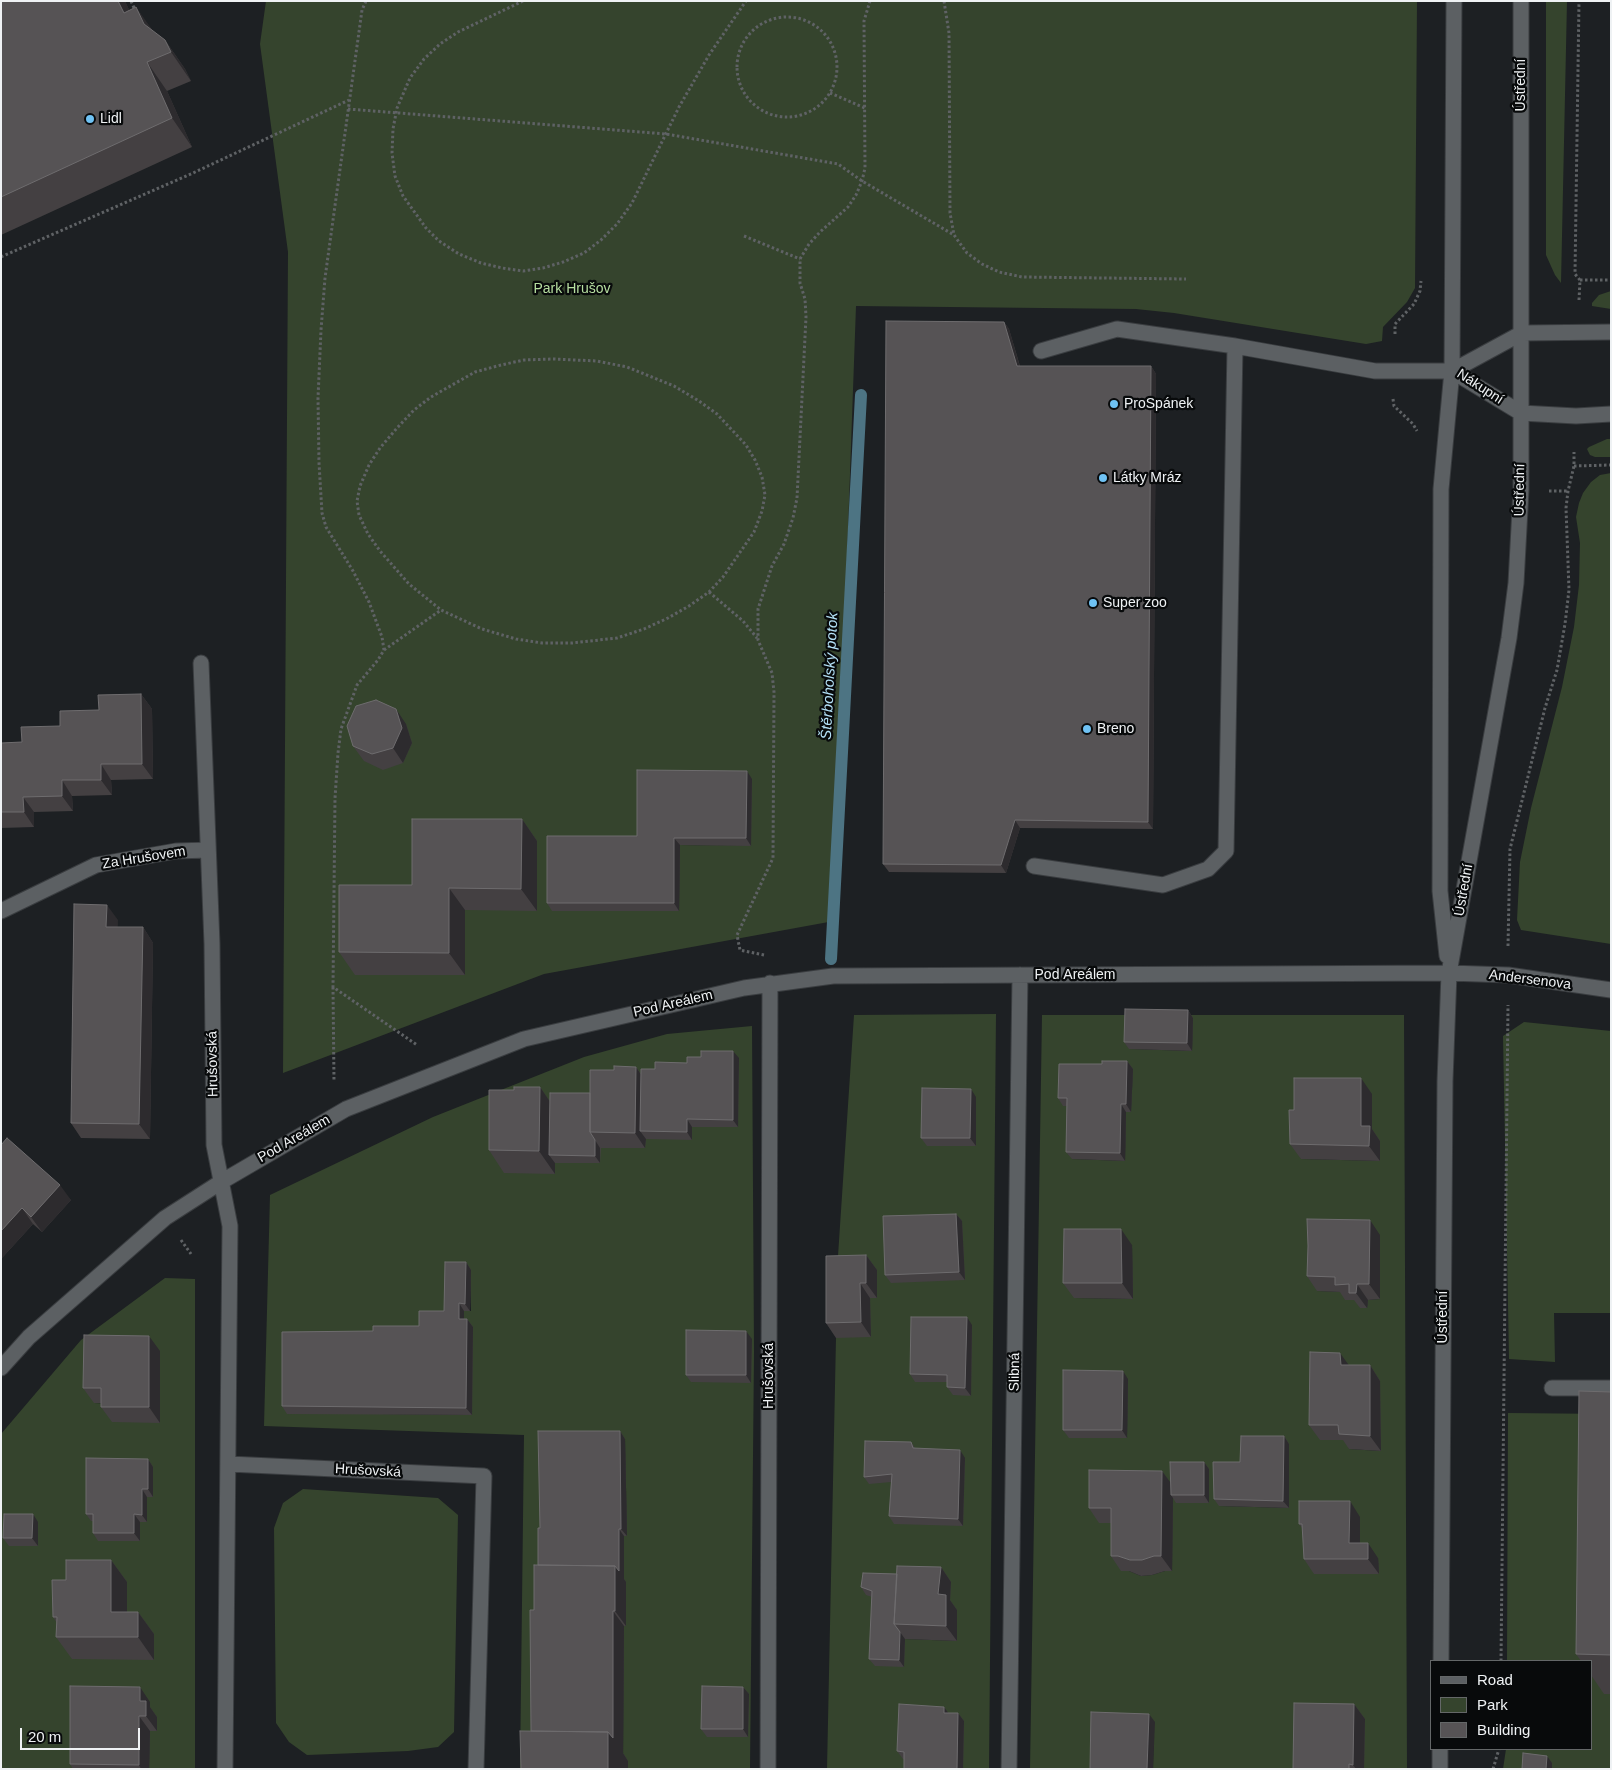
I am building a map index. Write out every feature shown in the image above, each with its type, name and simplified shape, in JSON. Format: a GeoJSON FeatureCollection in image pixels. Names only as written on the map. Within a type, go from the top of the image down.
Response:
{"type":"FeatureCollection","features":[{"type":"Feature","properties":{"kind":"street","name":"Ústřední"},"geometry":{"type":"LineString","coordinates":[[1449,973],[1440,890],[1440,601],[1441,489],[1452,370],[1454,1]]}},
{"type":"Feature","properties":{"kind":"street","name":"Ústřední"},"geometry":{"type":"LineString","coordinates":[[1441,1660],[1445,1081],[1449,973],[1509,638],[1516,582],[1522,413],[1521,1]]}},
{"type":"Feature","properties":{"kind":"street"},"geometry":{"type":"LineString","coordinates":[[1041,351],[1117,329],[1235,346],[1375,370],[1452,370]]}},
{"type":"Feature","properties":{"kind":"street","name":"Nákupní"},"geometry":{"type":"LineString","coordinates":[[1452,370],[1522,333],[1611,332]]}},
{"type":"Feature","properties":{"kind":"street"},"geometry":{"type":"LineString","coordinates":[[1034,866],[1164,885],[1208,869],[1226,851],[1235,346]]}},
{"type":"Feature","properties":{"kind":"street","name":"Nákupní"},"geometry":{"type":"LineString","coordinates":[[1452,370],[1522,413],[1576,416],[1611,414]]}},
{"type":"Feature","properties":{"kind":"street","name":"Hrušovská"},"geometry":{"type":"LineString","coordinates":[[201,663],[212,944],[214,1145],[230,1226],[225,1769]]}},
{"type":"Feature","properties":{"kind":"street","name":"Za Hrušovem"},"geometry":{"type":"LineString","coordinates":[[1,911],[96,865],[176,851],[208,850]]}},
{"type":"Feature","properties":{"kind":"street","name":"Andersenova"},"geometry":{"type":"LineString","coordinates":[[1449,973],[1508,975],[1611,990]]}},
{"type":"Feature","properties":{"kind":"street","name":"Pod Areálem"},"geometry":{"type":"LineString","coordinates":[[1,1368],[29,1337],[165,1218],[221,1182],[346,1109],[524,1039],[770,983],[833,976],[1449,973]]}},
{"type":"Feature","properties":{"kind":"street","name":"Slibná"},"geometry":{"type":"LineString","coordinates":[[1009,1769],[1020,975]]}},
{"type":"Feature","properties":{"kind":"street","name":"Hrušovská"},"geometry":{"type":"LineString","coordinates":[[768,1769],[770,983]]}},
{"type":"Feature","properties":{"kind":"street"},"geometry":{"type":"LineString","coordinates":[[1552,1388],[1611,1388]]}},
{"type":"Feature","properties":{"kind":"street","name":"Hrušovská"},"geometry":{"type":"LineString","coordinates":[[229,1464],[484,1476],[476,1769]]}},
{"type":"Feature","properties":{"kind":"street"},"geometry":{"type":"LineString","coordinates":[[1440,1750],[1440,1769]]}},
{"type":"Feature","properties":{"kind":"path"},"geometry":{"type":"LineString","coordinates":[[131,1],[139,17]]}},
{"type":"Feature","properties":{"kind":"path"},"geometry":{"type":"LineString","coordinates":[[366,1],[362,10],[325,278],[318,398],[319,463],[322,513],[326,527],[353,571],[369,602],[382,637],[384,650]]}},
{"type":"Feature","properties":{"kind":"path"},"geometry":{"type":"LineString","coordinates":[[523,1],[458,32],[440,44],[424,59],[410,78],[402,94],[393,129],[392,153],[395,176],[402,196],[426,228],[439,241],[459,254],[480,263],[523,271],[563,262],[584,252],[601,240],[617,224],[632,203],[679,107],[696,77],[746,1]]}},
{"type":"Feature","properties":{"kind":"path"},"geometry":{"type":"LineString","coordinates":[[758,640],[758,609],[772,566],[784,544],[793,518],[797,498],[806,317],[805,299],[800,283],[800,259],[809,244],[820,232],[848,207],[856,195],[862,180],[865,108],[864,21],[870,1]]}},
{"type":"Feature","properties":{"kind":"path"},"geometry":{"type":"LineString","coordinates":[[944,1],[949,33],[950,213],[954,235]]}},
{"type":"Feature","properties":{"kind":"path"},"geometry":{"type":"LineString","coordinates":[[1579,1],[1574,274],[1580,280],[1611,280]]}},
{"type":"Feature","properties":{"kind":"path"},"geometry":{"type":"LineString","coordinates":[[781,17],[797,17],[812,23],[825,33],[833,46],[837,62],[836,78],[830,93],[819,106],[804,115],[787,118],[770,115],[756,107],[744,94],[738,78],[737,61],[742,45],[752,31],[765,21],[781,17]]}},
{"type":"Feature","properties":{"kind":"path"},"geometry":{"type":"LineString","coordinates":[[830,93],[865,108]]}},
{"type":"Feature","properties":{"kind":"path"},"geometry":{"type":"LineString","coordinates":[[1,257],[194,173],[349,100]]}},
{"type":"Feature","properties":{"kind":"path"},"geometry":{"type":"LineString","coordinates":[[348,109],[666,134],[838,164],[954,235],[967,253],[982,264],[999,272],[1022,277],[1186,279]]}},
{"type":"Feature","properties":{"kind":"path"},"geometry":{"type":"LineString","coordinates":[[744,236],[800,259]]}},
{"type":"Feature","properties":{"kind":"path"},"geometry":{"type":"LineString","coordinates":[[1395,334],[1395,324],[1414,304],[1420,291],[1423,272]]}},
{"type":"Feature","properties":{"kind":"path"},"geometry":{"type":"LineString","coordinates":[[1579,300],[1580,280]]}},
{"type":"Feature","properties":{"kind":"path"},"geometry":{"type":"LineString","coordinates":[[553,358],[597,361],[627,367],[674,386],[711,410],[746,445],[755,460],[762,477],[765,495],[762,511],[754,532],[742,551],[709,592],[690,606],[644,629],[617,638],[572,643],[542,643],[516,639],[482,629],[441,610],[409,584],[380,551],[368,534],[360,515],[357,501],[360,486],[369,465],[397,428],[426,401],[455,382],[475,372],[501,364],[553,358]]}},
{"type":"Feature","properties":{"kind":"path"},"geometry":{"type":"LineString","coordinates":[[1501,1660],[1510,849],[1566,624],[1569,590],[1566,508],[1574,466],[1574,452]]}},
{"type":"Feature","properties":{"kind":"path"},"geometry":{"type":"LineString","coordinates":[[1574,466],[1611,465]]}},
{"type":"Feature","properties":{"kind":"path"},"geometry":{"type":"LineString","coordinates":[[1548,491],[1568,491]]}},
{"type":"Feature","properties":{"kind":"path"},"geometry":{"type":"LineString","coordinates":[[709,592],[743,621],[758,640],[772,674],[774,692],[773,858],[737,935],[740,950],[784,959],[790,981]]}},
{"type":"Feature","properties":{"kind":"path"},"geometry":{"type":"LineString","coordinates":[[334,1082],[335,798],[341,729],[357,685],[384,650],[441,610]]}},
{"type":"Feature","properties":{"kind":"path"},"geometry":{"type":"LineString","coordinates":[[333,988],[417,1045]]}},
{"type":"Feature","properties":{"kind":"path"},"geometry":{"type":"LineString","coordinates":[[1493,1769],[1499,1750]]}},
{"type":"Feature","properties":{"kind":"green space","name":"Park Hrušov"},"geometry":{"type":"Polygon","coordinates":[[[266,1],[1417,1],[1415,288],[1407,302],[1383,327],[1382,341],[1366,344],[1174,313],[1136,309],[856,306],[834,921],[544,974],[283,1073],[288,252],[260,44],[266,1]],[[642,844],[679,911],[680,845],[751,846],[642,844]]]}},
{"type":"Feature","properties":{"kind":"green space"},"geometry":{"type":"Polygon","coordinates":[[[1546,1],[1567,1],[1561,283],[1555,275],[1546,255],[1546,1]]]}},
{"type":"Feature","properties":{"kind":"green space"},"geometry":{"type":"Polygon","coordinates":[[[1611,291],[1611,309],[1592,306],[1592,303],[1599,295],[1611,291]]]}},
{"type":"Feature","properties":{"kind":"green space"},"geometry":{"type":"Polygon","coordinates":[[[1611,439],[1611,457],[1595,457],[1590,455],[1587,449],[1589,447],[1611,439]]]}},
{"type":"Feature","properties":{"kind":"green space"},"geometry":{"type":"Polygon","coordinates":[[[1611,473],[1611,944],[1521,930],[1517,920],[1520,862],[1531,808],[1562,687],[1574,627],[1579,585],[1580,543],[1576,517],[1583,493],[1591,482],[1600,475],[1611,473]]]}},
{"type":"Feature","properties":{"kind":"green space"},"geometry":{"type":"Polygon","coordinates":[[[996,1014],[989,1769],[963,1769],[910,1760],[909,1769],[827,1769],[836,1338],[870,1298],[877,1298],[877,1270],[837,1271],[854,1015],[996,1014]],[[877,1599],[905,1639],[957,1641],[877,1599]]]}},
{"type":"Feature","properties":{"kind":"green space"},"geometry":{"type":"Polygon","coordinates":[[[1042,1015],[1404,1015],[1407,1769],[1364,1769],[1364,1719],[1305,1718],[1304,1769],[1153,1769],[1154,1722],[1096,1720],[1095,1769],[1030,1769],[1042,1015]],[[1130,1016],[1130,1049],[1192,1051],[1193,1018],[1130,1016]],[[1108,1068],[1107,1072],[1064,1072],[1063,1106],[1073,1106],[1072,1159],[1125,1161],[1126,1112],[1131,1111],[1133,1069],[1108,1068]],[[1305,1093],[1304,1125],[1299,1126],[1301,1159],[1380,1161],[1380,1142],[1372,1141],[1372,1094],[1305,1093]],[[1317,1235],[1317,1291],[1345,1292],[1346,1300],[1359,1300],[1360,1308],[1367,1308],[1368,1300],[1380,1299],[1380,1235],[1317,1235]],[[1075,1244],[1074,1298],[1133,1299],[1132,1245],[1075,1244]],[[1321,1368],[1320,1440],[1348,1440],[1349,1449],[1380,1451],[1380,1381],[1351,1380],[1351,1368],[1321,1368]],[[1069,1378],[1069,1438],[1127,1438],[1128,1379],[1069,1378]],[[1246,1444],[1245,1470],[1219,1470],[1219,1506],[1289,1508],[1289,1444],[1246,1444]],[[1176,1469],[1176,1503],[1209,1503],[1209,1469],[1176,1469]],[[1100,1485],[1099,1523],[1122,1523],[1121,1571],[1129,1571],[1141,1576],[1172,1571],[1173,1486],[1100,1485]],[[1310,1517],[1314,1574],[1379,1574],[1378,1558],[1360,1558],[1360,1517],[1310,1517]]]}},
{"type":"Feature","properties":{"kind":"green space"},"geometry":{"type":"Polygon","coordinates":[[[1524,1022],[1611,1031],[1611,1313],[1554,1313],[1555,1362],[1509,1359],[1503,1036],[1524,1022]]]}},
{"type":"Feature","properties":{"kind":"green space"},"geometry":{"type":"Polygon","coordinates":[[[752,1026],[754,1352],[750,1769],[628,1769],[628,1761],[623,1761],[624,1626],[626,1626],[624,1536],[627,1536],[625,1439],[541,1769],[520,1769],[524,1435],[264,1426],[270,1195],[433,1117],[584,1057],[667,1034],[752,1026]],[[601,1101],[554,1163],[600,1148],[645,1139],[692,1139],[692,1127],[738,1127],[601,1101]],[[471,1270],[450,1319],[287,1413],[472,1415],[464,1327],[464,1311],[471,1311],[471,1270]]]}},
{"type":"Feature","properties":{"kind":"green space"},"geometry":{"type":"Polygon","coordinates":[[[165,1278],[195,1279],[195,1769],[149,1769],[150,1731],[157,1731],[156,1717],[81,1769],[1,1769],[1,1434],[81,1340],[165,1278]],[[160,1351],[94,1403],[112,1404],[160,1351]],[[153,1467],[91,1521],[98,1521],[140,1541],[140,1522],[147,1522],[147,1497],[153,1467]],[[127,1583],[72,1659],[154,1659],[127,1634],[127,1583]]]}},
{"type":"Feature","properties":{"kind":"green space"},"geometry":{"type":"Polygon","coordinates":[[[1508,1413],[1611,1414],[1611,1769],[1503,1769],[1506,1750],[1592,1750],[1592,1660],[1507,1660],[1508,1413]]]}},
{"type":"Feature","properties":{"kind":"green space"},"geometry":{"type":"Polygon","coordinates":[[[303,1489],[438,1498],[458,1515],[454,1732],[438,1747],[408,1751],[307,1755],[289,1742],[276,1723],[274,1528],[283,1503],[303,1489]]]}},
{"type":"Feature","properties":{"kind":"building","name":"Lidl"},"geometry":{"type":"Polygon","coordinates":[[[1,1],[118,1],[124,13],[136,7],[144,24],[165,40],[171,52],[147,62],[172,118],[1,197],[1,1]]]}},
{"type":"Feature","properties":{"kind":"building"},"geometry":{"type":"Polygon","coordinates":[[[886,321],[1004,322],[1017,366],[1151,366],[1148,822],[1015,820],[1001,865],[883,864],[886,321]]]}},
{"type":"Feature","properties":{"kind":"building"},"geometry":{"type":"Polygon","coordinates":[[[141,694],[142,764],[101,764],[101,780],[62,780],[62,796],[23,797],[24,812],[1,812],[1,743],[22,742],[21,727],[60,726],[60,711],[99,710],[98,695],[141,694]]]}},
{"type":"Feature","properties":{"kind":"building"},"geometry":{"type":"Polygon","coordinates":[[[376,700],[396,709],[402,728],[393,748],[372,754],[353,746],[347,726],[356,706],[376,700]]]}},
{"type":"Feature","properties":{"kind":"building"},"geometry":{"type":"Polygon","coordinates":[[[637,770],[747,771],[746,838],[674,838],[674,903],[547,903],[547,836],[637,836],[637,770]]]}},
{"type":"Feature","properties":{"kind":"building"},"geometry":{"type":"Polygon","coordinates":[[[412,819],[522,819],[521,889],[449,888],[449,953],[339,952],[339,885],[412,885],[412,819]]]}},
{"type":"Feature","properties":{"kind":"building"},"geometry":{"type":"Polygon","coordinates":[[[74,904],[107,905],[106,927],[143,927],[139,1124],[71,1123],[74,904]]]}},
{"type":"Feature","properties":{"kind":"building"},"geometry":{"type":"Polygon","coordinates":[[[1125,1009],[1188,1010],[1187,1043],[1124,1042],[1125,1009]]]}},
{"type":"Feature","properties":{"kind":"building"},"geometry":{"type":"Polygon","coordinates":[[[701,1051],[733,1051],[733,1120],[687,1119],[687,1132],[640,1131],[641,1069],[655,1069],[655,1062],[687,1063],[687,1057],[701,1057],[701,1051]]]}},
{"type":"Feature","properties":{"kind":"building"},"geometry":{"type":"Polygon","coordinates":[[[1102,1061],[1127,1061],[1126,1104],[1121,1104],[1120,1153],[1066,1152],[1067,1098],[1058,1098],[1059,1064],[1102,1064],[1102,1061]]]}},
{"type":"Feature","properties":{"kind":"building"},"geometry":{"type":"Polygon","coordinates":[[[614,1066],[636,1067],[635,1133],[590,1132],[590,1070],[614,1070],[614,1066]]]}},
{"type":"Feature","properties":{"kind":"building"},"geometry":{"type":"Polygon","coordinates":[[[1294,1078],[1361,1078],[1361,1126],[1370,1126],[1369,1146],[1290,1144],[1289,1110],[1294,1110],[1294,1078]]]}},
{"type":"Feature","properties":{"kind":"building"},"geometry":{"type":"Polygon","coordinates":[[[514,1087],[540,1087],[539,1151],[489,1150],[489,1090],[514,1090],[514,1087]]]}},
{"type":"Feature","properties":{"kind":"building"},"geometry":{"type":"Polygon","coordinates":[[[922,1088],[971,1089],[970,1138],[921,1138],[922,1088]]]}},
{"type":"Feature","properties":{"kind":"building"},"geometry":{"type":"Polygon","coordinates":[[[550,1093],[590,1093],[590,1132],[595,1140],[595,1156],[549,1155],[550,1093]]]}},
{"type":"Feature","properties":{"kind":"building"},"geometry":{"type":"Polygon","coordinates":[[[7,1138],[60,1185],[31,1217],[22,1208],[1,1231],[1,1145],[7,1138]]]}},
{"type":"Feature","properties":{"kind":"building"},"geometry":{"type":"Polygon","coordinates":[[[956,1214],[959,1272],[885,1275],[883,1216],[956,1214]]]}},
{"type":"Feature","properties":{"kind":"building"},"geometry":{"type":"Polygon","coordinates":[[[1307,1219],[1370,1220],[1369,1284],[1357,1284],[1356,1293],[1349,1293],[1349,1284],[1335,1285],[1335,1277],[1307,1276],[1307,1219]]]}},
{"type":"Feature","properties":{"kind":"building"},"geometry":{"type":"Polygon","coordinates":[[[1064,1229],[1121,1229],[1122,1283],[1063,1283],[1064,1229]]]}},
{"type":"Feature","properties":{"kind":"building"},"geometry":{"type":"Polygon","coordinates":[[[866,1255],[866,1283],[860,1283],[861,1322],[826,1323],[826,1256],[866,1255]]]}},
{"type":"Feature","properties":{"kind":"building"},"geometry":{"type":"Polygon","coordinates":[[[445,1262],[466,1262],[465,1304],[459,1303],[459,1319],[467,1319],[466,1408],[282,1406],[282,1332],[373,1331],[373,1326],[419,1326],[419,1311],[444,1311],[445,1262]]]}},
{"type":"Feature","properties":{"kind":"building"},"geometry":{"type":"Polygon","coordinates":[[[911,1317],[967,1317],[965,1388],[947,1387],[947,1375],[910,1374],[911,1317]]]}},
{"type":"Feature","properties":{"kind":"building"},"geometry":{"type":"Polygon","coordinates":[[[686,1330],[746,1331],[746,1375],[686,1375],[686,1330]]]}},
{"type":"Feature","properties":{"kind":"building"},"geometry":{"type":"Polygon","coordinates":[[[84,1335],[149,1336],[149,1407],[101,1407],[101,1388],[83,1388],[84,1335]]]}},
{"type":"Feature","properties":{"kind":"building"},"geometry":{"type":"Polygon","coordinates":[[[1310,1352],[1340,1353],[1341,1365],[1370,1365],[1370,1436],[1339,1434],[1338,1425],[1309,1425],[1310,1352]]]}},
{"type":"Feature","properties":{"kind":"building"},"geometry":{"type":"Polygon","coordinates":[[[1063,1370],[1123,1371],[1122,1430],[1063,1430],[1063,1370]]]}},
{"type":"Feature","properties":{"kind":"building"},"geometry":{"type":"Polygon","coordinates":[[[1579,1391],[1611,1392],[1611,1655],[1576,1654],[1579,1391]]]}},
{"type":"Feature","properties":{"kind":"building"},"geometry":{"type":"Polygon","coordinates":[[[538,1431],[620,1431],[621,1529],[619,1529],[619,1571],[615,1566],[538,1565],[538,1528],[540,1528],[538,1431]]]}},
{"type":"Feature","properties":{"kind":"building"},"geometry":{"type":"Polygon","coordinates":[[[1241,1436],[1284,1436],[1283,1501],[1214,1499],[1213,1462],[1240,1462],[1241,1436]]]}},
{"type":"Feature","properties":{"kind":"building"},"geometry":{"type":"Polygon","coordinates":[[[865,1441],[911,1442],[913,1448],[960,1450],[958,1519],[889,1516],[892,1474],[864,1477],[865,1441]]]}},
{"type":"Feature","properties":{"kind":"building"},"geometry":{"type":"Polygon","coordinates":[[[86,1458],[148,1459],[148,1489],[142,1489],[142,1515],[134,1514],[134,1533],[93,1533],[93,1514],[86,1514],[86,1458]]]}},
{"type":"Feature","properties":{"kind":"building"},"geometry":{"type":"Polygon","coordinates":[[[1170,1462],[1204,1462],[1204,1495],[1171,1495],[1170,1462]]]}},
{"type":"Feature","properties":{"kind":"building"},"geometry":{"type":"Polygon","coordinates":[[[1089,1470],[1162,1471],[1161,1556],[1142,1560],[1130,1560],[1111,1556],[1111,1508],[1089,1508],[1089,1470]]]}},
{"type":"Feature","properties":{"kind":"building"},"geometry":{"type":"Polygon","coordinates":[[[1299,1501],[1350,1501],[1349,1543],[1368,1543],[1368,1559],[1304,1559],[1302,1524],[1299,1524],[1299,1501]]]}},
{"type":"Feature","properties":{"kind":"building"},"geometry":{"type":"Polygon","coordinates":[[[4,1514],[33,1514],[32,1538],[3,1538],[4,1514]]]}},
{"type":"Feature","properties":{"kind":"building"},"geometry":{"type":"Polygon","coordinates":[[[66,1560],[111,1560],[111,1612],[138,1612],[138,1637],[56,1637],[57,1617],[53,1617],[52,1580],[66,1580],[66,1560]]]}},
{"type":"Feature","properties":{"kind":"building"},"geometry":{"type":"Polygon","coordinates":[[[534,1565],[615,1566],[613,1738],[608,1732],[531,1731],[530,1610],[534,1610],[534,1565]]]}},
{"type":"Feature","properties":{"kind":"building"},"geometry":{"type":"Polygon","coordinates":[[[897,1566],[941,1567],[938,1594],[946,1595],[946,1626],[894,1624],[897,1566]]]}},
{"type":"Feature","properties":{"kind":"building"},"geometry":{"type":"Polygon","coordinates":[[[863,1573],[897,1574],[894,1624],[900,1632],[899,1660],[869,1659],[872,1591],[861,1587],[863,1573]]]}},
{"type":"Feature","properties":{"kind":"building"},"geometry":{"type":"Polygon","coordinates":[[[70,1686],[140,1687],[140,1701],[146,1701],[146,1716],[139,1716],[139,1765],[70,1764],[70,1686]]]}},
{"type":"Feature","properties":{"kind":"building"},"geometry":{"type":"Polygon","coordinates":[[[702,1686],[743,1687],[743,1729],[701,1729],[702,1686]]]}},
{"type":"Feature","properties":{"kind":"building"},"geometry":{"type":"Polygon","coordinates":[[[1294,1703],[1354,1704],[1353,1765],[1349,1764],[1349,1769],[1293,1769],[1294,1703]]]}},
{"type":"Feature","properties":{"kind":"building"},"geometry":{"type":"Polygon","coordinates":[[[899,1704],[944,1707],[944,1713],[958,1713],[957,1769],[904,1769],[904,1752],[897,1751],[899,1704]]]}},
{"type":"Feature","properties":{"kind":"building"},"geometry":{"type":"Polygon","coordinates":[[[1091,1712],[1149,1714],[1147,1769],[1090,1769],[1091,1712]]]}},
{"type":"Feature","properties":{"kind":"building"},"geometry":{"type":"Polygon","coordinates":[[[520,1731],[608,1732],[608,1769],[521,1769],[520,1731]]]}},
{"type":"Feature","properties":{"kind":"building"},"geometry":{"type":"Polygon","coordinates":[[[1523,1753],[1547,1756],[1546,1769],[1522,1769],[1523,1753]]]}},
{"type":"Feature","properties":{"kind":"waterway","name":"Štěrboholský potok"},"geometry":{"type":"LineString","coordinates":[[831,959],[861,395]]}},
{"type":"Feature","properties":{"kind":"place","name":"Lidl"},"geometry":{"type":"Point","coordinates":[90,119]}},
{"type":"Feature","properties":{"kind":"place","name":"ProSpánek"},"geometry":{"type":"Point","coordinates":[1114,404]}},
{"type":"Feature","properties":{"kind":"place","name":"Látky Mráz"},"geometry":{"type":"Point","coordinates":[1103,478]}},
{"type":"Feature","properties":{"kind":"place","name":"Super zoo"},"geometry":{"type":"Point","coordinates":[1093,603]}},
{"type":"Feature","properties":{"kind":"place","name":"Breno"},"geometry":{"type":"Point","coordinates":[1087,729]}}]}
